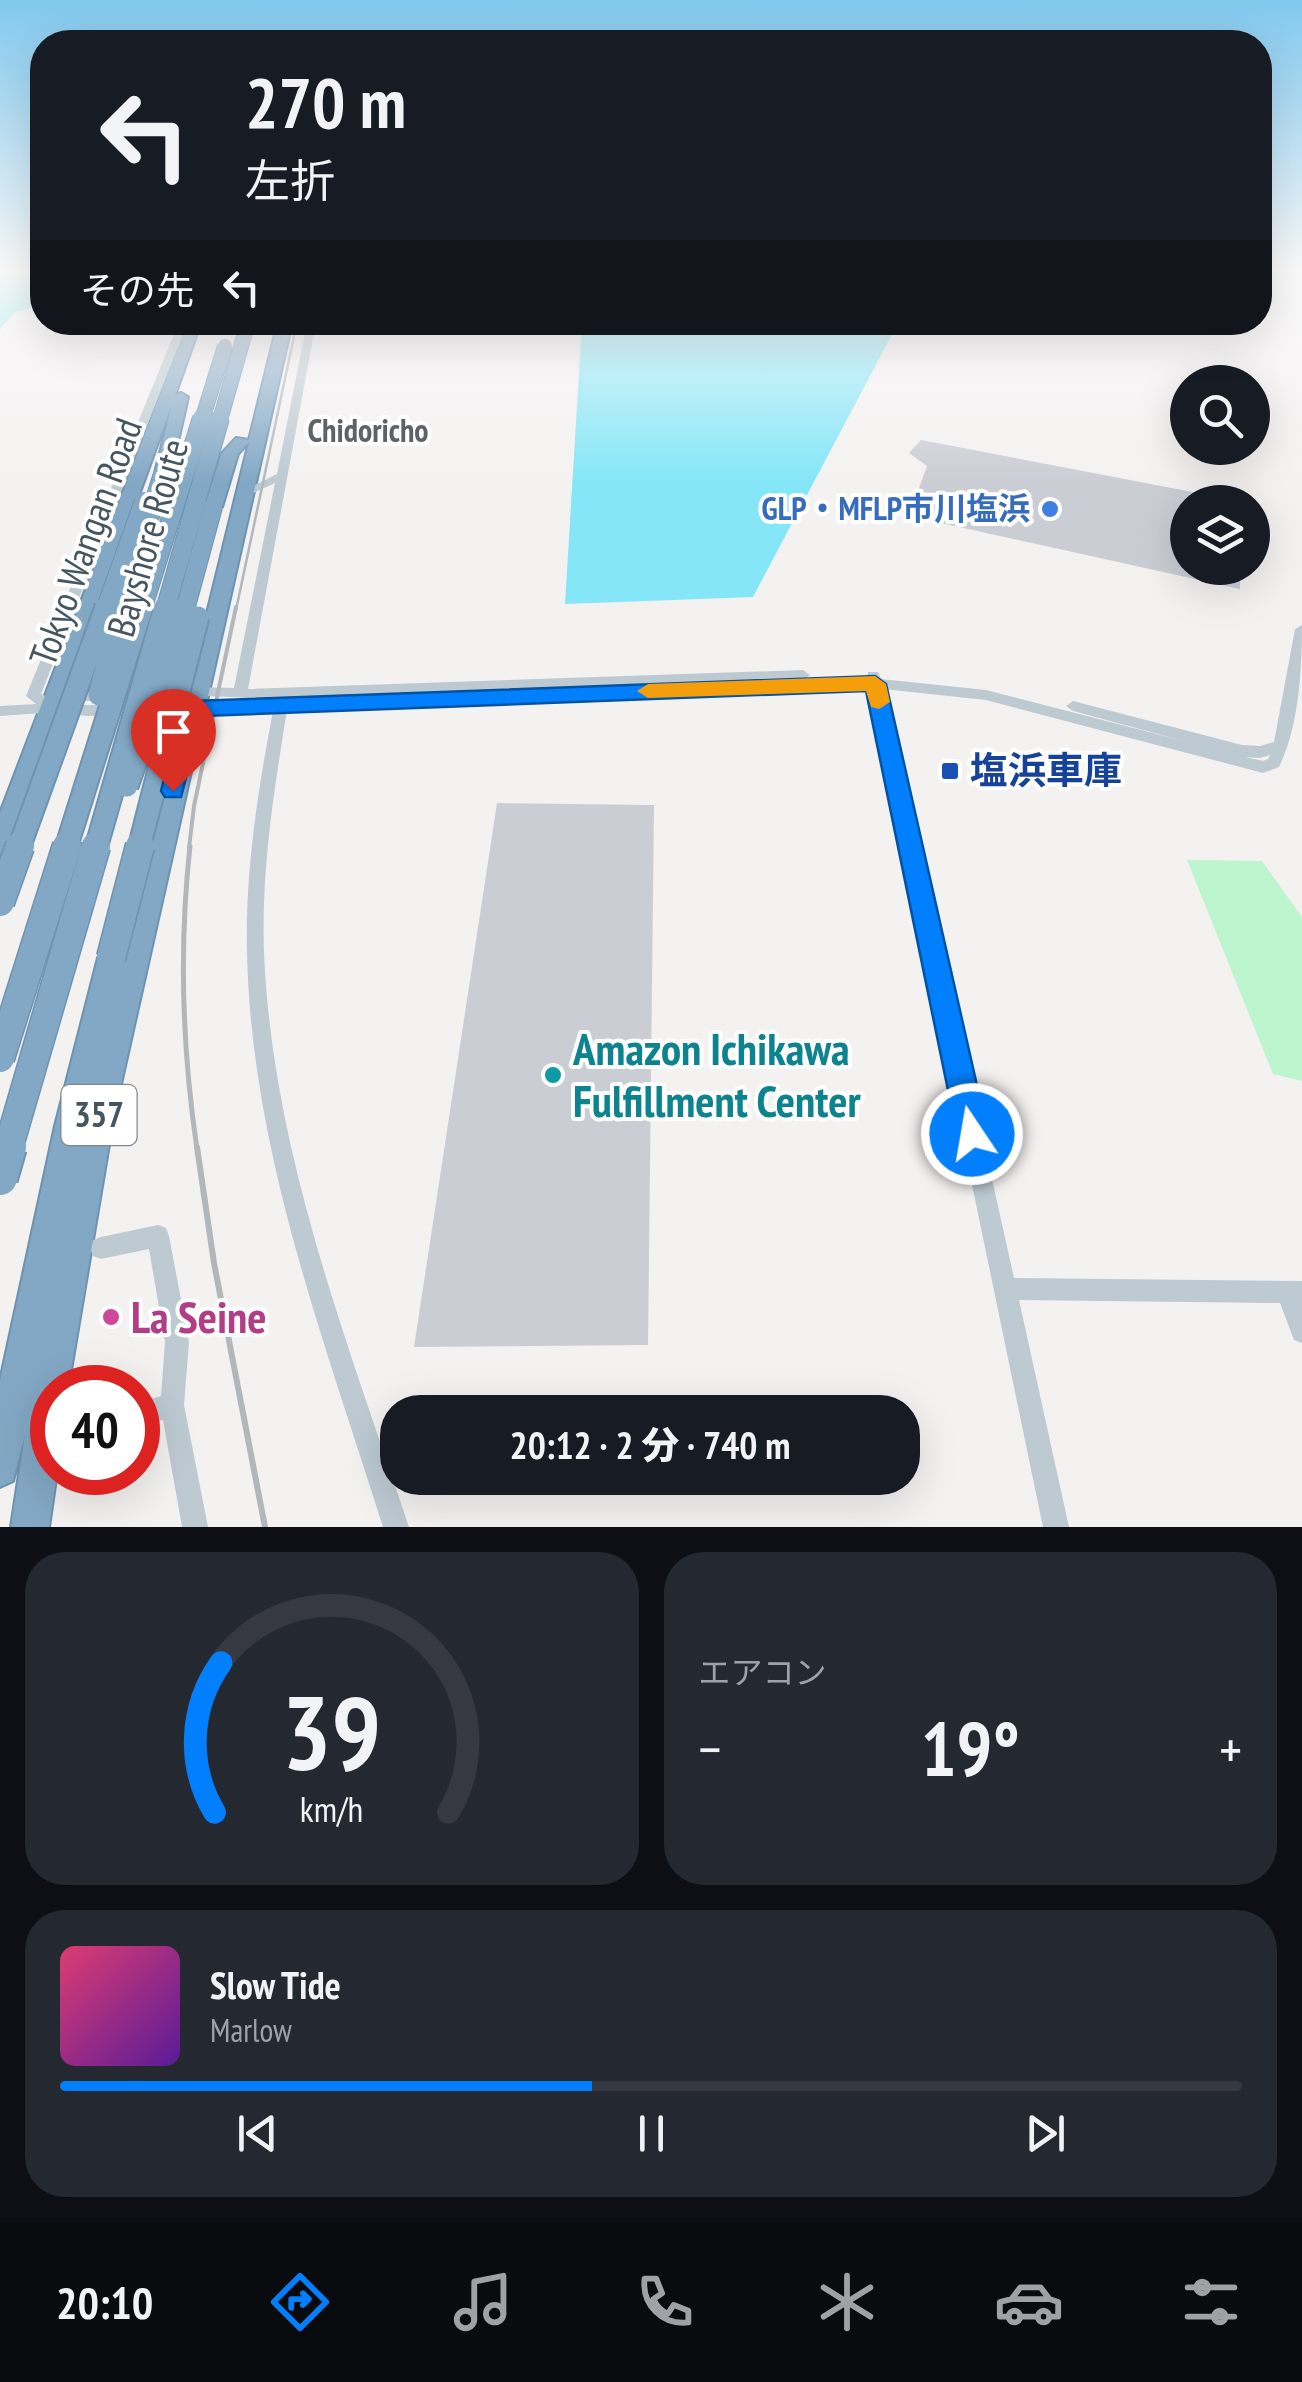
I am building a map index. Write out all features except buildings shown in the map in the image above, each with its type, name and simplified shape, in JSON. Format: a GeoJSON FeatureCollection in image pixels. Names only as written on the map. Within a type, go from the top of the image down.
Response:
{"type":"FeatureCollection","features":[{"type":"Feature","properties":{"kind":"highway"},"geometry":{"type":"LineString","coordinates":[[96,748],[94,725],[103,679],[162,477],[192,340]]}},
{"type":"Feature","properties":{"kind":"highway","name":"Tokyo Wangan Road"},"geometry":{"type":"LineString","coordinates":[[0,902],[144,500],[181,384],[200,340]]}},
{"type":"Feature","properties":{"kind":"highway","name":"Bayshore Route"},"geometry":{"type":"LineString","coordinates":[[0,1058],[227,340]]}},
{"type":"Feature","properties":{"kind":"highway","name":"Bayshore Route"},"geometry":{"type":"LineString","coordinates":[[0,1178],[243,340]]}},
{"type":"Feature","properties":{"kind":"highway","name":"357"},"geometry":{"type":"LineString","coordinates":[[30,1527],[83,1191],[243,494],[271,340]]}},
{"type":"Feature","properties":{"kind":"highway","name":"357"},"geometry":{"type":"LineString","coordinates":[[0,1468],[70,1126],[230,453],[242,441],[278,340]]}},
{"type":"Feature","properties":{"kind":"highway"},"geometry":{"type":"LineString","coordinates":[[0,844],[181,384]]}},
{"type":"Feature","properties":{"kind":"highway"},"geometry":{"type":"LineString","coordinates":[[35,1048],[76,947],[219,510]]}},
{"type":"Feature","properties":{"kind":"street"},"geometry":{"type":"LineString","coordinates":[[52,708],[34,696],[177,340]]}},
{"type":"Feature","properties":{"kind":"street"},"geometry":{"type":"LineString","coordinates":[[240,692],[308,340]]}},
{"type":"Feature","properties":{"kind":"street"},"geometry":{"type":"LineString","coordinates":[[243,494],[282,476]]}},
{"type":"Feature","properties":{"kind":"street"},"geometry":{"type":"LineString","coordinates":[[195,700],[281,706],[376,696],[874,679],[1008,699],[1205,748],[1251,752],[1282,746],[1302,629]]}},
{"type":"Feature","properties":{"kind":"street"},"geometry":{"type":"LineString","coordinates":[[874,679],[1056,1527]]}},
{"type":"Feature","properties":{"kind":"street"},"geometry":{"type":"LineString","coordinates":[[0,711],[77,711],[240,692],[376,696]]}},
{"type":"Feature","properties":{"kind":"street"},"geometry":{"type":"LineString","coordinates":[[281,706],[256,894],[257,983],[264,1052],[277,1127],[305,1236],[396,1527]]}},
{"type":"Feature","properties":{"kind":"street"},"geometry":{"type":"LineString","coordinates":[[101,1248],[158,1236],[178,1342],[172,1406],[196,1527]]}},
{"type":"Feature","properties":{"kind":"street"},"geometry":{"type":"LineString","coordinates":[[1006,1289],[1294,1292],[1302,1332]]}},
{"type":"Feature","properties":{"kind":"street"},"geometry":{"type":"LineString","coordinates":[[160,1409],[172,1406]]}},
{"type":"Feature","properties":{"kind":"green space"},"geometry":{"type":"Polygon","coordinates":[[[1187,860],[1262,861],[1302,917],[1302,1081],[1273,1074],[1187,860]]]}},
{"type":"Feature","properties":{"kind":"water"},"geometry":{"type":"Polygon","coordinates":[[[581,340],[889,340],[753,597],[565,604],[581,340]]]}},
{"type":"Feature","properties":{"kind":"railway"},"geometry":{"type":"LineString","coordinates":[[236,610],[293,340]]}},
{"type":"Feature","properties":{"kind":"railway"},"geometry":{"type":"LineString","coordinates":[[189,848],[194,806],[236,607]]}},
{"type":"Feature","properties":{"kind":"railway"},"geometry":{"type":"LineString","coordinates":[[190,846],[184,998],[197,1149]]}},
{"type":"Feature","properties":{"kind":"railway"},"geometry":{"type":"LineString","coordinates":[[197,1147],[214,1263],[265,1527]]}},
{"type":"Feature","properties":{"kind":"slow traffic"},"geometry":{"type":"LineString","coordinates":[[648,691],[875,684],[879,702]]}},
{"type":"Feature","properties":{"kind":"place","name":"GLP・MFLP市川塩浜"},"geometry":{"type":"Point","coordinates":[1050,509]}},
{"type":"Feature","properties":{"kind":"place","name":"塩浜車庫"},"geometry":{"type":"Point","coordinates":[950,771]}},
{"type":"Feature","properties":{"kind":"place","name":"Amazon Ichikawa Fulfillment Center"},"geometry":{"type":"Point","coordinates":[553,1075]}},
{"type":"Feature","properties":{"kind":"place","name":"La Seine"},"geometry":{"type":"Point","coordinates":[111,1317]}},
{"type":"Feature","properties":{"kind":"district","name":"Chidoricho"},"geometry":{"type":"Point","coordinates":[368,431]}},
{"type":"Feature","properties":{"kind":"route"},"geometry":{"type":"LineString","coordinates":[[173,791],[193,708],[875,684],[972,1134]]}}]}
